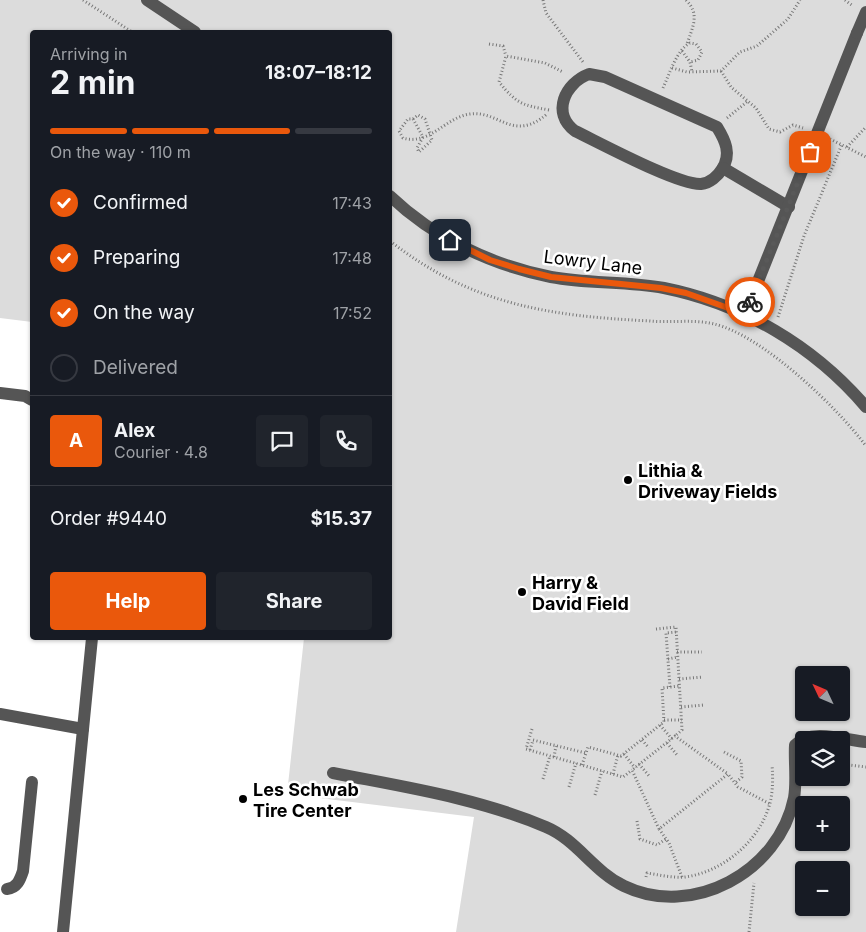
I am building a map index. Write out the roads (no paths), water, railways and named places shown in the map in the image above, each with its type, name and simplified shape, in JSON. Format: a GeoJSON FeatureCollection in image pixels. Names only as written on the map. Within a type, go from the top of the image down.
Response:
{"type":"FeatureCollection","features":[{"type":"Feature","properties":{"kind":"street"},"geometry":{"type":"LineString","coordinates":[[147,0],[192,30]]}},
{"type":"Feature","properties":{"kind":"street"},"geometry":{"type":"LineString","coordinates":[[745,314],[866,12]]}},
{"type":"Feature","properties":{"kind":"street"},"geometry":{"type":"LineString","coordinates":[[589,74],[605,77],[717,127],[725,140],[728,154],[723,168],[713,180],[702,184],[679,179],[575,131],[556,111],[577,79],[589,74]]}},
{"type":"Feature","properties":{"kind":"street"},"geometry":{"type":"LineString","coordinates":[[723,168],[789,207]]}},
{"type":"Feature","properties":{"kind":"street","name":"Lowry Lane"},"geometry":{"type":"LineString","coordinates":[[392,198],[437,232],[490,260],[551,277],[661,288],[686,293],[745,314],[772,327],[805,351],[844,382],[866,407]]}},
{"type":"Feature","properties":{"kind":"street"},"geometry":{"type":"LineString","coordinates":[[0,393],[26,396],[30,399]]}},
{"type":"Feature","properties":{"kind":"street"},"geometry":{"type":"LineString","coordinates":[[63,932],[92,640]]}},
{"type":"Feature","properties":{"kind":"street"},"geometry":{"type":"LineString","coordinates":[[0,714],[83,729]]}},
{"type":"Feature","properties":{"kind":"street"},"geometry":{"type":"LineString","coordinates":[[333,773],[453,797],[545,826],[570,841],[602,873],[640,893],[681,898],[707,893],[728,884],[764,856],[775,841],[794,798],[795,745],[802,738],[811,736],[866,742]]}},
{"type":"Feature","properties":{"kind":"street"},"geometry":{"type":"LineString","coordinates":[[7,889],[12,888],[19,881],[23,871],[32,782]]}},
{"type":"Feature","properties":{"kind":"place","name":"Lithia & Driveway Fields"},"geometry":{"type":"Point","coordinates":[628,480]}},
{"type":"Feature","properties":{"kind":"place","name":"Harry & David Field"},"geometry":{"type":"Point","coordinates":[522,592]}},
{"type":"Feature","properties":{"kind":"place","name":"Les Schwab Tire Center"},"geometry":{"type":"Point","coordinates":[243,799]}}]}
